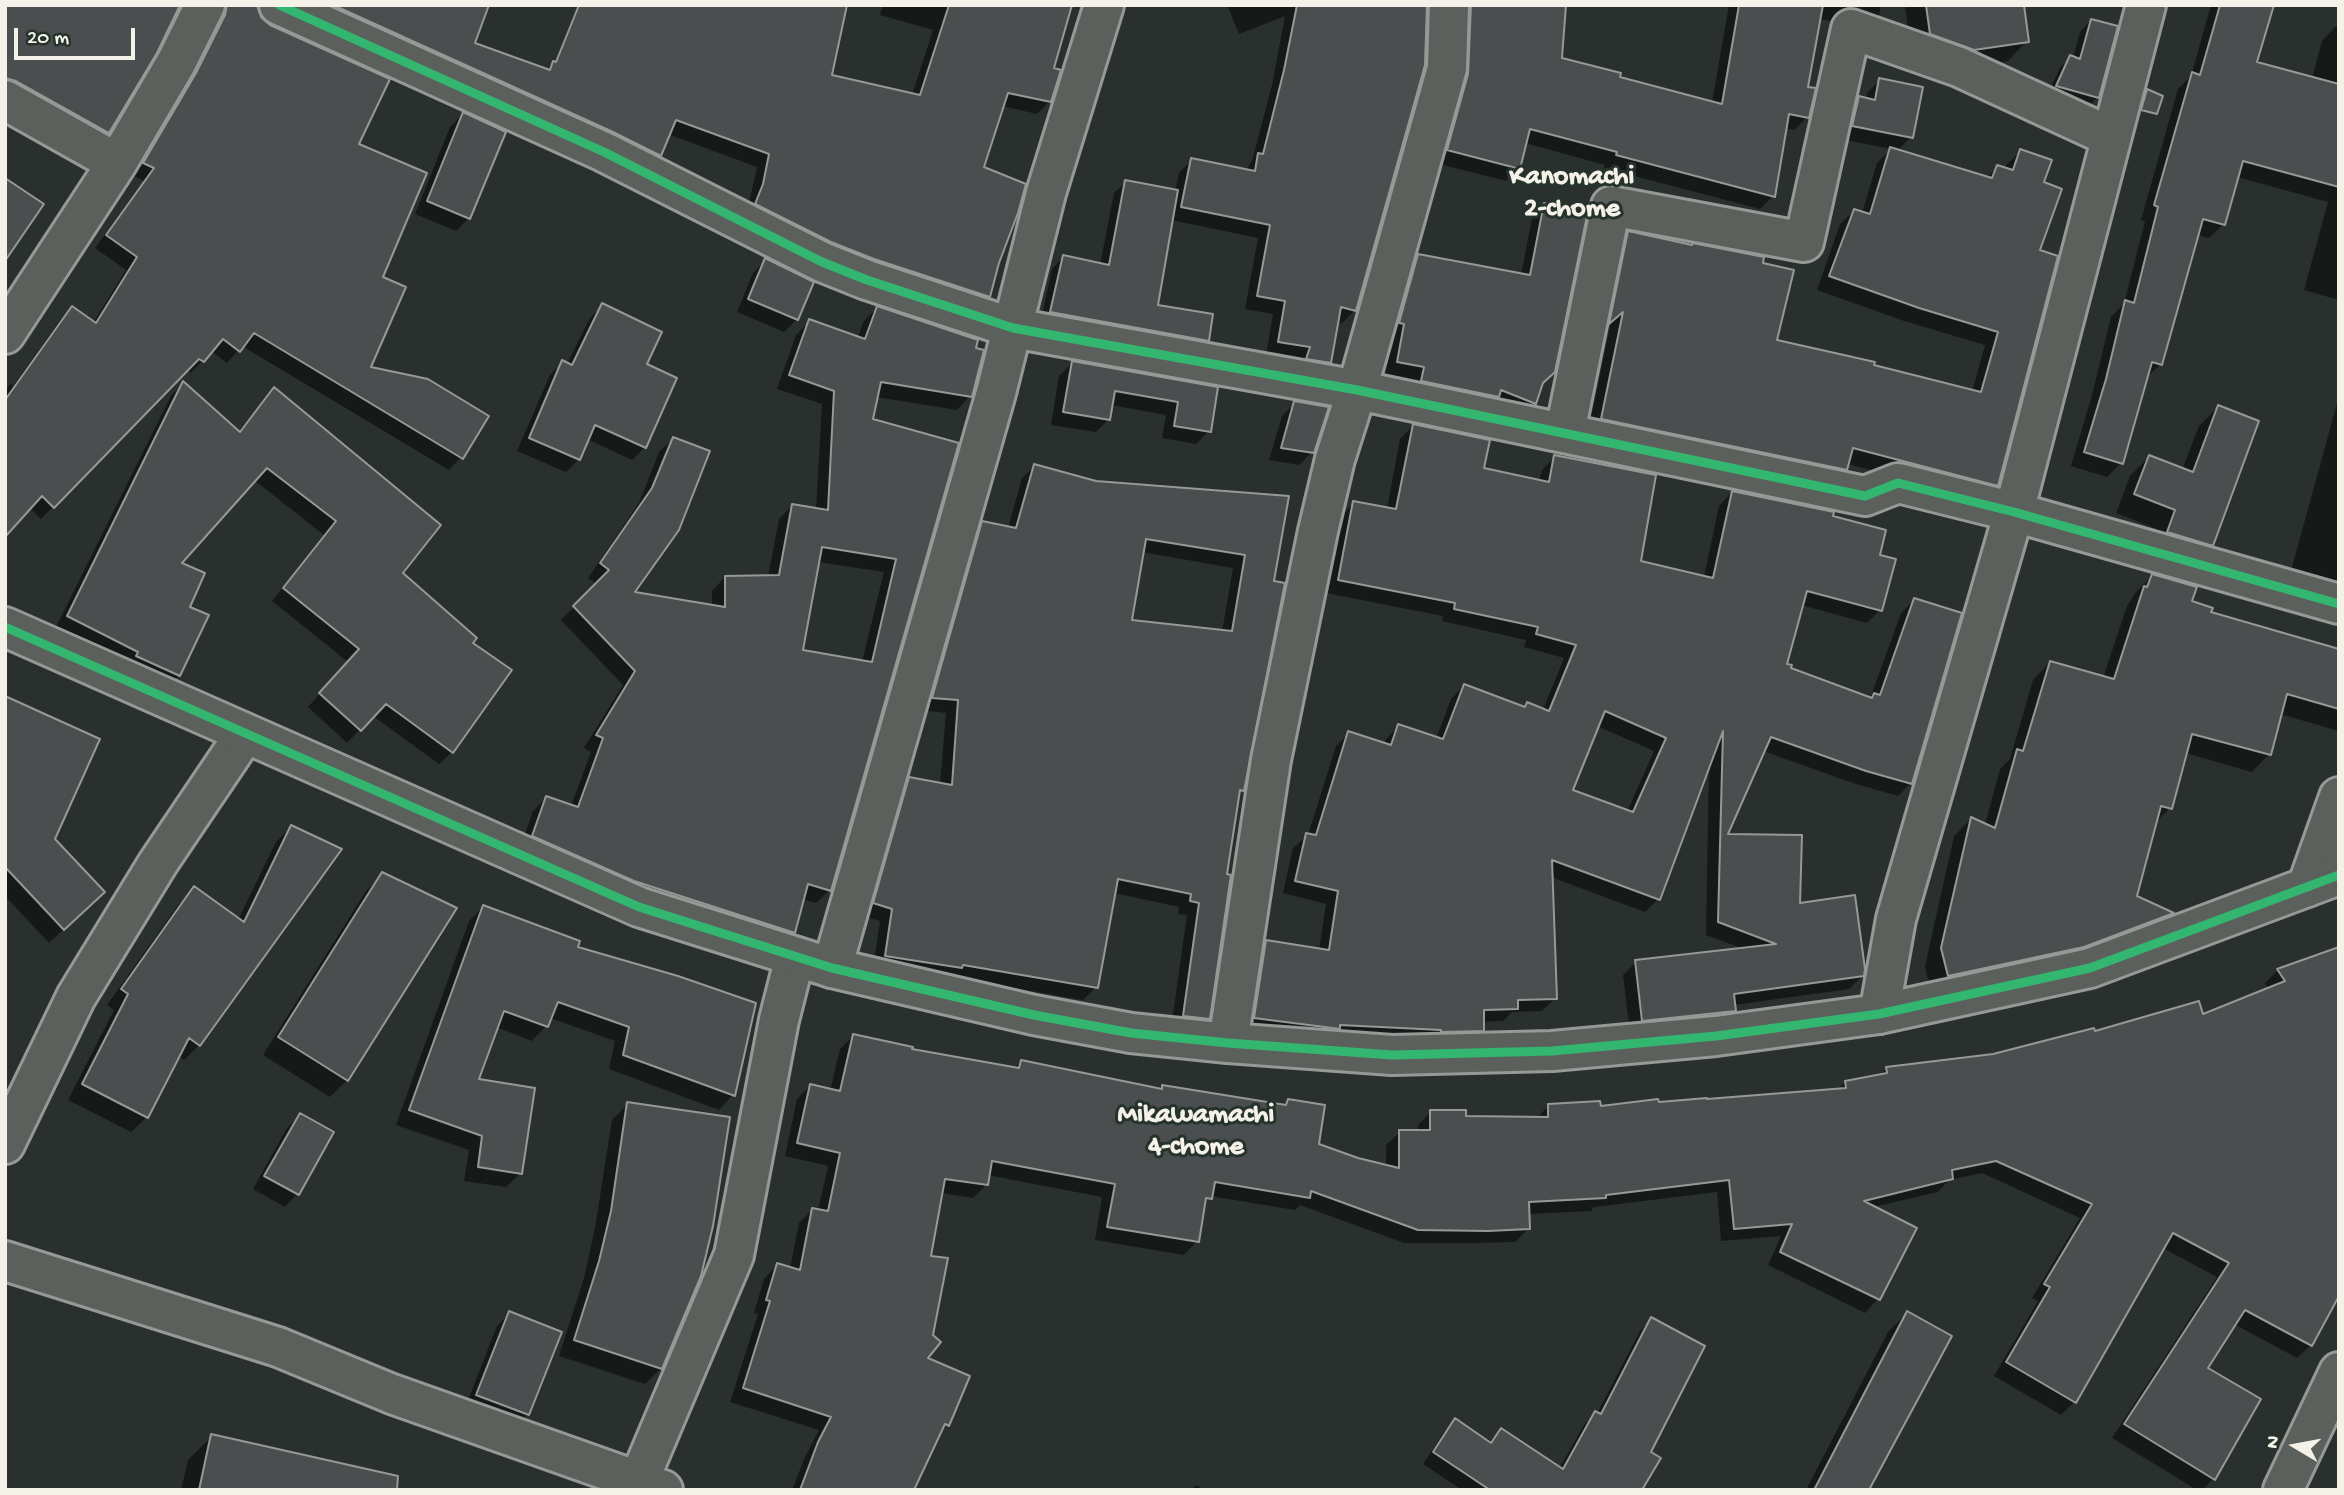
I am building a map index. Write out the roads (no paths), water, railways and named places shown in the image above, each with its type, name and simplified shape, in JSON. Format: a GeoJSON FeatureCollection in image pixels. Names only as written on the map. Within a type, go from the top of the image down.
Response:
{"type":"FeatureCollection","features":[{"type":"Feature","properties":{"kind":"street"},"geometry":{"type":"LineString","coordinates":[[5,334],[117,163],[176,63],[205,5]]}},
{"type":"Feature","properties":{"kind":"street"},"geometry":{"type":"LineString","coordinates":[[279,5],[604,152],[822,262],[867,280],[1013,328],[1357,390],[1865,496],[1898,483],[2014,512],[2339,604]]}},
{"type":"Feature","properties":{"kind":"street"},"geometry":{"type":"LineString","coordinates":[[832,968],[1013,328],[1046,193],[1104,5]]}},
{"type":"Feature","properties":{"kind":"street"},"geometry":{"type":"LineString","coordinates":[[1228,1043],[1273,746],[1318,531],[1335,459],[1357,390],[1447,68],[1449,5]]}},
{"type":"Feature","properties":{"kind":"street"},"geometry":{"type":"LineString","coordinates":[[1879,1014],[1896,919],[2014,512],[2146,5]]}},
{"type":"Feature","properties":{"kind":"street"},"geometry":{"type":"LineString","coordinates":[[1565,432],[1612,206],[1804,242],[1851,29],[1959,67],[2112,137]]}},
{"type":"Feature","properties":{"kind":"street"},"geometry":{"type":"LineString","coordinates":[[5,100],[117,163]]}},
{"type":"Feature","properties":{"kind":"street"},"geometry":{"type":"LineString","coordinates":[[5,627],[639,907],[796,957],[832,968],[1034,1015],[1131,1033],[1392,1055],[1552,1051],[1716,1036],[1879,1014],[2090,968],[2323,881],[2339,797]]}},
{"type":"Feature","properties":{"kind":"street"},"geometry":{"type":"LineString","coordinates":[[5,1144],[76,997],[158,863],[245,734]]}},
{"type":"Feature","properties":{"kind":"street"},"geometry":{"type":"LineString","coordinates":[[5,1261],[278,1347],[392,1394],[651,1485],[734,1255],[779,1020],[796,957]]}},
{"type":"Feature","properties":{"kind":"street"},"geometry":{"type":"LineString","coordinates":[[2283,1490],[2339,1372]]}},
{"type":"Feature","properties":{"kind":"district","name":"Kanomachi 2-chome"},"geometry":{"type":"Point","coordinates":[1572,195]}},
{"type":"Feature","properties":{"kind":"district","name":"Mikawamachi 4-chome"},"geometry":{"type":"Point","coordinates":[1196,1133]}}]}
